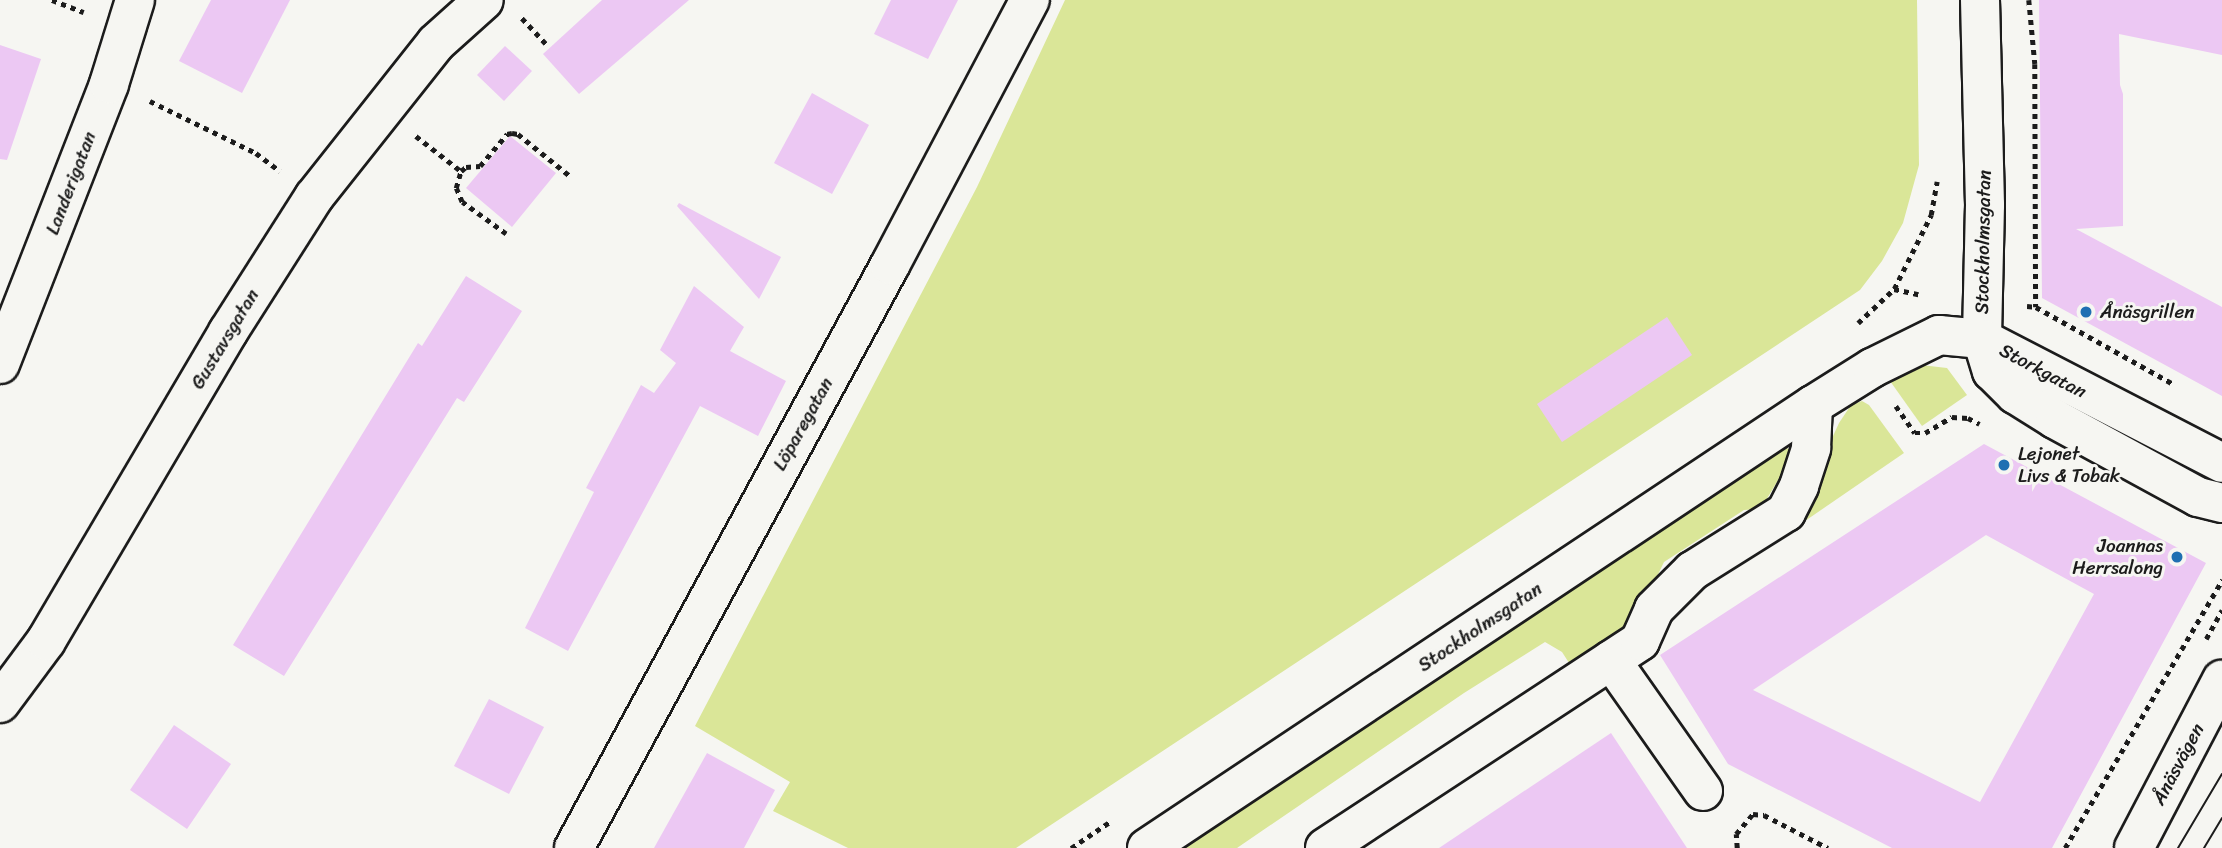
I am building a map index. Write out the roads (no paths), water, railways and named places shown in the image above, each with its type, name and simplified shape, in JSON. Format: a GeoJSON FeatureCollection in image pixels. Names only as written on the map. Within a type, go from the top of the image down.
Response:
{"type":"FeatureCollection","features":[{"type":"Feature","properties":{"kind":"street","name":"Landerigatan"},"geometry":{"type":"LineString","coordinates":[[0,365],[109,84],[135,0]]}},
{"type":"Feature","properties":{"kind":"street","name":"Gustavsgatan"},"geometry":{"type":"LineString","coordinates":[[0,703],[46,641],[228,332],[314,197],[436,43],[484,0]]}},
{"type":"Feature","properties":{"kind":"street","name":"Löparegatan"},"geometry":{"type":"LineString","coordinates":[[574,848],[890,265],[1030,0]]}},
{"type":"Feature","properties":{"kind":"street","name":"Stockholmsgatan"},"geometry":{"type":"LineString","coordinates":[[1147,848],[1872,368],[1939,335],[1982,339],[1985,205],[1980,0]]}},
{"type":"Feature","properties":{"kind":"street","name":"Storkgatan"},"geometry":{"type":"LineString","coordinates":[[1982,339],[2222,463]]}},
{"type":"Feature","properties":{"kind":"street","name":"Storkgatan"},"geometry":{"type":"LineString","coordinates":[[1982,339],[1992,371],[2015,394],[2198,497],[2222,503]]}},
{"type":"Feature","properties":{"kind":"street"},"geometry":{"type":"LineString","coordinates":[[1325,848],[1640,641],[1654,608],[1692,571],[1786,512],[1799,486],[1811,448],[1813,405]]}},
{"type":"Feature","properties":{"kind":"street"},"geometry":{"type":"LineString","coordinates":[[1611,660],[1703,791]]}},
{"type":"Feature","properties":{"kind":"street","name":"Ånäsvägen"},"geometry":{"type":"LineString","coordinates":[[2134,848],[2222,680]]}},
{"type":"Feature","properties":{"kind":"tram line"},"geometry":{"type":"LineString","coordinates":[[2178,848],[2222,774]]}},
{"type":"Feature","properties":{"kind":"tram line"},"geometry":{"type":"LineString","coordinates":[[2204,848],[2222,818]]}},
{"type":"Feature","properties":{"kind":"place","name":"Ånäsgrillen"},"geometry":{"type":"Point","coordinates":[2086,312]}},
{"type":"Feature","properties":{"kind":"place","name":"Lejonet Livs & Tobak"},"geometry":{"type":"Point","coordinates":[2004,465]}},
{"type":"Feature","properties":{"kind":"place","name":"Joannas Herrsalong"},"geometry":{"type":"Point","coordinates":[2177,557]}}]}
